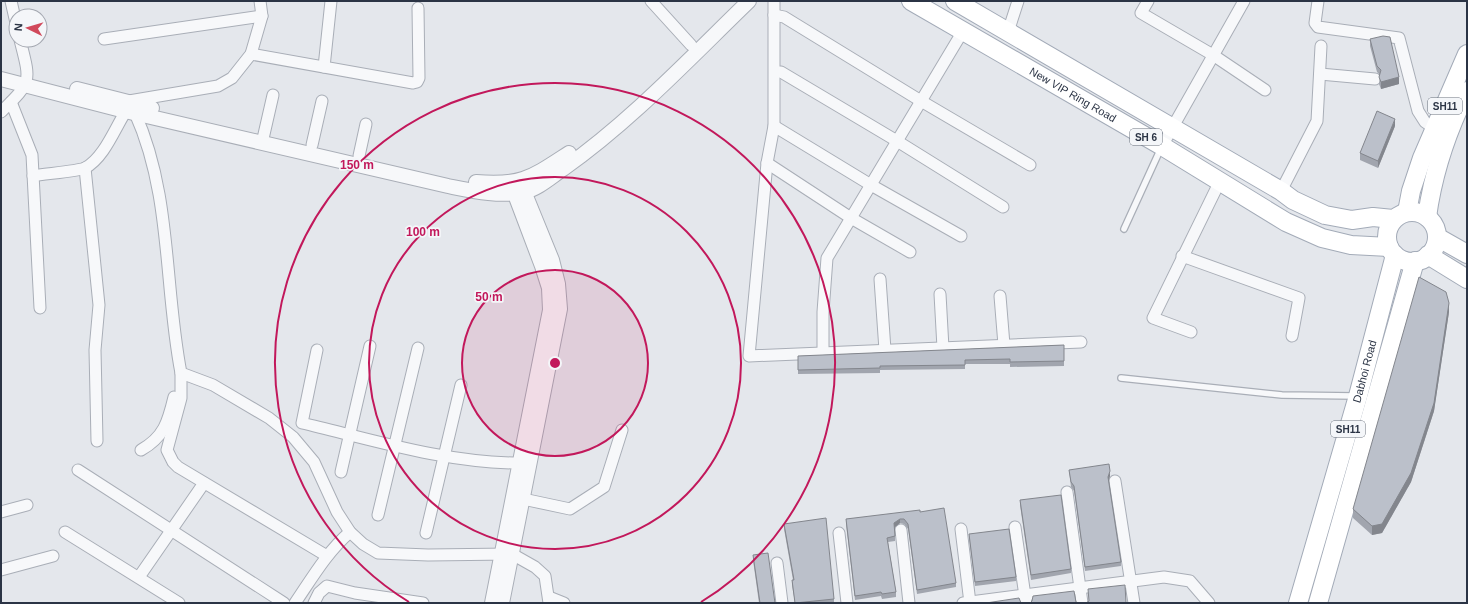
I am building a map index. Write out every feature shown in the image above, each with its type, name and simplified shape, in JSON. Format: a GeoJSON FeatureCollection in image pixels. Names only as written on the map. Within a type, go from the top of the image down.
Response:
{"type":"FeatureCollection","features":[{"type":"Feature","properties":{"kind":"main road","name":"New VIP Ring Road"},"geometry":{"type":"LineString","coordinates":[[911,1],[1162,146],[1286,222],[1322,238],[1351,245],[1392,251]]}},
{"type":"Feature","properties":{"kind":"main road","name":"New VIP Ring Road"},"geometry":{"type":"LineString","coordinates":[[955,1],[1281,191],[1293,200],[1325,215],[1352,220],[1373,217],[1400,216]]}},
{"type":"Feature","properties":{"kind":"main road","name":"SH11"},"geometry":{"type":"LineString","coordinates":[[1400,216],[1411,191],[1422,158],[1436,129],[1459,70],[1467,54]]}},
{"type":"Feature","properties":{"kind":"main road","name":"SH11"},"geometry":{"type":"LineString","coordinates":[[1427,217],[1435,172],[1449,133],[1467,91]]}},
{"type":"Feature","properties":{"kind":"main road"},"geometry":{"type":"LineString","coordinates":[[1422,258],[1435,244],[1437,237],[1432,222],[1427,217],[1414,211],[1400,216],[1387,234],[1392,251],[1405,261],[1422,258],[1467,279]]}},
{"type":"Feature","properties":{"kind":"main road"},"geometry":{"type":"LineString","coordinates":[[1437,237],[1467,254]]}},
{"type":"Feature","properties":{"kind":"main road","name":"Dabhoi Road"},"geometry":{"type":"LineString","coordinates":[[1298,603],[1358,396],[1392,251]]}},
{"type":"Feature","properties":{"kind":"main road","name":"Dabhoi Road"},"geometry":{"type":"LineString","coordinates":[[1318,603],[1422,258]]}},
{"type":"Feature","properties":{"kind":"street"},"geometry":{"type":"LineString","coordinates":[[1,79],[27,81],[130,107],[218,86],[232,78],[251,54],[262,16],[260,1]]}},
{"type":"Feature","properties":{"kind":"street"},"geometry":{"type":"LineString","coordinates":[[324,67],[331,1]]}},
{"type":"Feature","properties":{"kind":"street"},"geometry":{"type":"LineString","coordinates":[[651,1],[690,45]]}},
{"type":"Feature","properties":{"kind":"street"},"geometry":{"type":"LineString","coordinates":[[263,138],[312,145],[451,178],[517,187],[588,140],[617,116],[736,1]]}},
{"type":"Feature","properties":{"kind":"street"},"geometry":{"type":"LineString","coordinates":[[1,70],[27,81],[107,106],[151,108],[448,186],[496,194],[517,187],[542,184],[587,152],[624,121],[749,1]]}},
{"type":"Feature","properties":{"kind":"street"},"geometry":{"type":"LineString","coordinates":[[774,1],[774,126],[767,164],[748,356],[1081,342]]}},
{"type":"Feature","properties":{"kind":"street"},"geometry":{"type":"LineString","coordinates":[[1008,32],[1018,1]]}},
{"type":"Feature","properties":{"kind":"street"},"geometry":{"type":"LineString","coordinates":[[1148,1],[1141,13],[1212,55],[1265,90]]}},
{"type":"Feature","properties":{"kind":"street"},"geometry":{"type":"LineString","coordinates":[[1162,146],[1212,55],[1244,1]]}},
{"type":"Feature","properties":{"kind":"street"},"geometry":{"type":"LineString","coordinates":[[1318,1],[1315,23],[1318,27],[1399,38],[1418,111],[1425,122],[1436,129]]}},
{"type":"Feature","properties":{"kind":"street"},"geometry":{"type":"LineString","coordinates":[[251,54],[413,83],[417,82],[419,78],[418,8]]}},
{"type":"Feature","properties":{"kind":"street"},"geometry":{"type":"LineString","coordinates":[[774,15],[784,17],[921,101],[1030,165]]}},
{"type":"Feature","properties":{"kind":"street"},"geometry":{"type":"LineString","coordinates":[[104,38],[262,16]]}},
{"type":"Feature","properties":{"kind":"street"},"geometry":{"type":"LineString","coordinates":[[823,353],[823,312],[826,258],[964,32]]}},
{"type":"Feature","properties":{"kind":"street"},"geometry":{"type":"LineString","coordinates":[[1281,191],[1317,121],[1321,46]]}},
{"type":"Feature","properties":{"kind":"street"},"geometry":{"type":"LineString","coordinates":[[1,112],[11,102],[27,81],[21,48]]}},
{"type":"Feature","properties":{"kind":"street"},"geometry":{"type":"LineString","coordinates":[[775,72],[781,72],[897,141],[1003,207]]}},
{"type":"Feature","properties":{"kind":"street"},"geometry":{"type":"LineString","coordinates":[[1320,74],[1375,79]]}},
{"type":"Feature","properties":{"kind":"street"},"geometry":{"type":"LineString","coordinates":[[263,138],[274,95]]}},
{"type":"Feature","properties":{"kind":"street"},"geometry":{"type":"LineString","coordinates":[[312,145],[322,101]]}},
{"type":"Feature","properties":{"kind":"street"},"geometry":{"type":"LineString","coordinates":[[11,102],[32,155],[40,308]]}},
{"type":"Feature","properties":{"kind":"street"},"geometry":{"type":"LineString","coordinates":[[33,176],[85,168],[96,159],[106,146],[130,107]]}},
{"type":"Feature","properties":{"kind":"street"},"geometry":{"type":"LineString","coordinates":[[130,107],[147,140],[160,196],[176,343],[182,373],[181,398],[167,450],[172,462],[204,483],[327,556]]}},
{"type":"Feature","properties":{"kind":"street"},"geometry":{"type":"LineString","coordinates":[[359,156],[366,124]]}},
{"type":"Feature","properties":{"kind":"street"},"geometry":{"type":"LineString","coordinates":[[774,126],[871,185],[960,236]]}},
{"type":"Feature","properties":{"kind":"street"},"geometry":{"type":"LineString","coordinates":[[767,164],[851,218],[910,252]]}},
{"type":"Feature","properties":{"kind":"street"},"geometry":{"type":"LineString","coordinates":[[85,168],[99,305],[95,350],[97,441]]}},
{"type":"Feature","properties":{"kind":"street"},"geometry":{"type":"LineString","coordinates":[[1191,332],[1153,318],[1220,181]]}},
{"type":"Feature","properties":{"kind":"street"},"geometry":{"type":"LineString","coordinates":[[502,603],[519,463],[550,310],[549,288],[517,187]]}},
{"type":"Feature","properties":{"kind":"street"},"geometry":{"type":"LineString","coordinates":[[492,603],[523,499],[560,309],[558,284],[552,260],[517,187]]}},
{"type":"Feature","properties":{"kind":"street"},"geometry":{"type":"LineString","coordinates":[[1182,256],[1299,298],[1292,336]]}},
{"type":"Feature","properties":{"kind":"street"},"geometry":{"type":"LineString","coordinates":[[880,279],[885,350]]}},
{"type":"Feature","properties":{"kind":"street"},"geometry":{"type":"LineString","coordinates":[[940,294],[944,348]]}},
{"type":"Feature","properties":{"kind":"street"},"geometry":{"type":"LineString","coordinates":[[1000,296],[1004,345]]}},
{"type":"Feature","properties":{"kind":"street"},"geometry":{"type":"LineString","coordinates":[[341,472],[370,346]]}},
{"type":"Feature","properties":{"kind":"street"},"geometry":{"type":"LineString","coordinates":[[378,515],[418,348]]}},
{"type":"Feature","properties":{"kind":"street"},"geometry":{"type":"LineString","coordinates":[[317,350],[302,423],[395,446],[445,456],[489,463],[519,463]]}},
{"type":"Feature","properties":{"kind":"street"},"geometry":{"type":"LineString","coordinates":[[141,450],[153,444],[165,427],[182,373]]}},
{"type":"Feature","properties":{"kind":"street"},"geometry":{"type":"LineString","coordinates":[[182,373],[213,384],[269,418],[293,437],[314,462],[338,512],[350,532],[363,544],[378,553],[428,555],[507,554],[535,567],[545,576],[549,600],[564,603]]}},
{"type":"Feature","properties":{"kind":"street"},"geometry":{"type":"LineString","coordinates":[[426,533],[461,384]]}},
{"type":"Feature","properties":{"kind":"street"},"geometry":{"type":"LineString","coordinates":[[523,499],[570,509],[604,487],[622,430]]}},
{"type":"Feature","properties":{"kind":"street"},"geometry":{"type":"LineString","coordinates":[[78,470],[284,603]]}},
{"type":"Feature","properties":{"kind":"street"},"geometry":{"type":"LineString","coordinates":[[1115,481],[1134,603]]}},
{"type":"Feature","properties":{"kind":"street"},"geometry":{"type":"LineString","coordinates":[[139,577],[204,483]]}},
{"type":"Feature","properties":{"kind":"street"},"geometry":{"type":"LineString","coordinates":[[1067,492],[1082,603]]}},
{"type":"Feature","properties":{"kind":"street"},"geometry":{"type":"LineString","coordinates":[[1,512],[27,505]]}},
{"type":"Feature","properties":{"kind":"street"},"geometry":{"type":"LineString","coordinates":[[1015,527],[1025,599]]}},
{"type":"Feature","properties":{"kind":"street"},"geometry":{"type":"LineString","coordinates":[[961,529],[967,603],[1025,599],[1080,588],[1164,577],[1190,581],[1209,603]]}},
{"type":"Feature","properties":{"kind":"street"},"geometry":{"type":"LineString","coordinates":[[900,530],[909,603]]}},
{"type":"Feature","properties":{"kind":"street"},"geometry":{"type":"LineString","coordinates":[[65,532],[139,577],[172,601]]}},
{"type":"Feature","properties":{"kind":"street"},"geometry":{"type":"LineString","coordinates":[[295,603],[327,556],[350,532]]}},
{"type":"Feature","properties":{"kind":"street"},"geometry":{"type":"LineString","coordinates":[[839,533],[847,603]]}},
{"type":"Feature","properties":{"kind":"street"},"geometry":{"type":"LineString","coordinates":[[1,570],[53,556]]}},
{"type":"Feature","properties":{"kind":"street"},"geometry":{"type":"LineString","coordinates":[[778,563],[782,603]]}},
{"type":"Feature","properties":{"kind":"street"},"geometry":{"type":"LineString","coordinates":[[314,603],[319,593],[327,586],[354,598],[423,603]]}},
{"type":"Feature","properties":{"kind":"lane"},"geometry":{"type":"LineString","coordinates":[[1124,229],[1162,146]]}},
{"type":"Feature","properties":{"kind":"lane"},"geometry":{"type":"LineString","coordinates":[[1121,378],[1282,395],[1358,396]]}},
{"type":"Feature","properties":{"kind":"building"},"geometry":{"type":"Polygon","coordinates":[[[1383,36],[1390,37],[1399,77],[1381,82],[1379,77],[1381,70],[1377,66],[1370,39],[1383,36]]]}},
{"type":"Feature","properties":{"kind":"building"},"geometry":{"type":"Polygon","coordinates":[[[1377,111],[1395,119],[1378,161],[1360,153],[1377,111]]]}},
{"type":"Feature","properties":{"kind":"building"},"geometry":{"type":"Polygon","coordinates":[[[1419,277],[1446,292],[1449,303],[1434,403],[1411,473],[1382,524],[1372,526],[1353,509],[1419,277]]]}},
{"type":"Feature","properties":{"kind":"building"},"geometry":{"type":"Polygon","coordinates":[[[1064,345],[1064,361],[1010,362],[1010,359],[965,360],[965,365],[880,366],[880,368],[798,370],[798,356],[1064,345]]]}},
{"type":"Feature","properties":{"kind":"building"},"geometry":{"type":"Polygon","coordinates":[[[1109,464],[1110,471],[1108,477],[1121,562],[1085,567],[1074,486],[1071,482],[1069,470],[1109,464]]]}},
{"type":"Feature","properties":{"kind":"building"},"geometry":{"type":"Polygon","coordinates":[[[1061,495],[1071,569],[1031,575],[1020,500],[1061,495]]]}},
{"type":"Feature","properties":{"kind":"building"},"geometry":{"type":"Polygon","coordinates":[[[944,508],[956,583],[917,590],[908,524],[904,519],[900,519],[894,523],[895,536],[887,538],[896,592],[882,594],[881,592],[855,596],[846,519],[920,510],[920,512],[944,508]]]}},
{"type":"Feature","properties":{"kind":"building"},"geometry":{"type":"Polygon","coordinates":[[[826,518],[834,599],[795,603],[792,580],[794,580],[784,524],[826,518]]]}},
{"type":"Feature","properties":{"kind":"building"},"geometry":{"type":"Polygon","coordinates":[[[1009,529],[1016,577],[975,582],[969,534],[1009,529]]]}},
{"type":"Feature","properties":{"kind":"building"},"geometry":{"type":"Polygon","coordinates":[[[768,553],[775,603],[760,603],[753,555],[768,553]]]}},
{"type":"Feature","properties":{"kind":"building"},"geometry":{"type":"Polygon","coordinates":[[[1125,585],[1126,603],[1086,603],[1089,601],[1088,589],[1125,585]]]}},
{"type":"Feature","properties":{"kind":"building"},"geometry":{"type":"Polygon","coordinates":[[[1074,591],[1076,602],[1078,603],[1030,603],[1033,596],[1074,591]]]}},
{"type":"Feature","properties":{"kind":"building"},"geometry":{"type":"Polygon","coordinates":[[[1019,598],[1021,603],[986,603],[1019,598]]]}}]}
